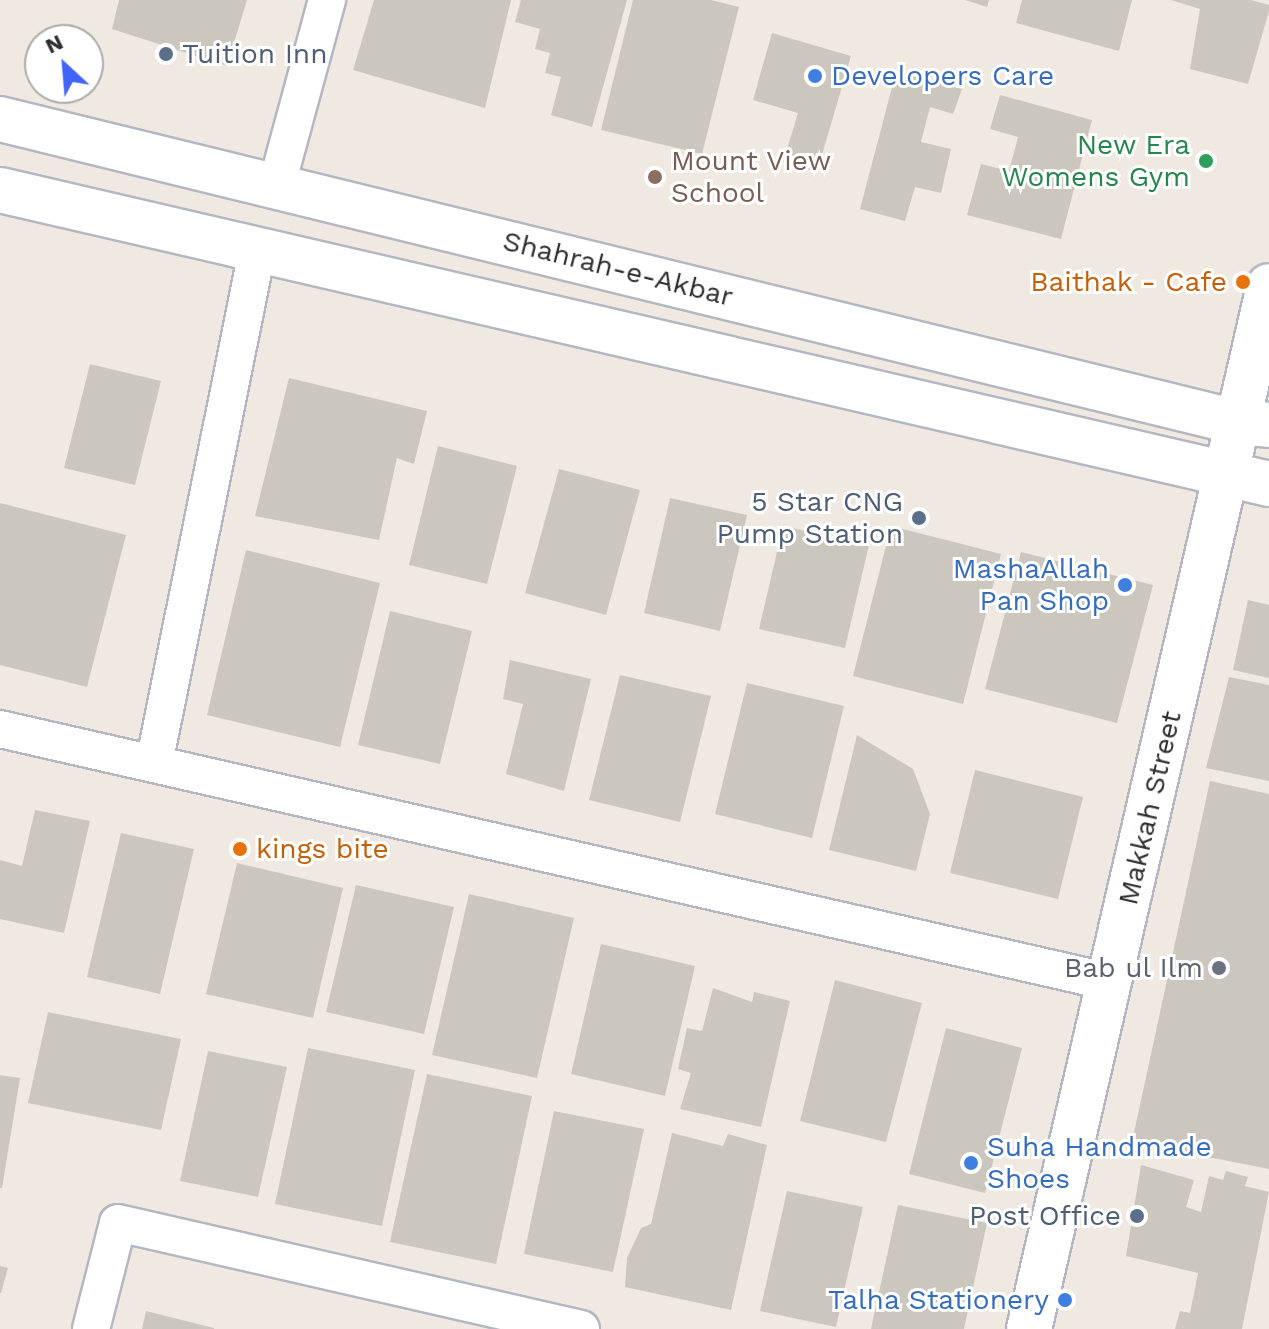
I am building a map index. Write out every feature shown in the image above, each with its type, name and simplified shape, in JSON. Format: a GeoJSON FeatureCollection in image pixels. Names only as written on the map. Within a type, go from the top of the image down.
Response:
{"type":"FeatureCollection","features":[{"type":"Feature","properties":{"kind":"main road","name":"Shahrah-e-Akbar"},"geometry":{"type":"LineString","coordinates":[[0,119],[1252,423]]}},
{"type":"Feature","properties":{"kind":"main road"},"geometry":{"type":"LineString","coordinates":[[0,190],[258,247],[1269,484]]}},
{"type":"Feature","properties":{"kind":"main road","name":"Makkah Street"},"geometry":{"type":"LineString","coordinates":[[1029,1329],[1225,474],[1252,423],[1269,286]]}},
{"type":"Feature","properties":{"kind":"street"},"geometry":{"type":"LineString","coordinates":[[277,184],[327,0]]}},
{"type":"Feature","properties":{"kind":"street"},"geometry":{"type":"LineString","coordinates":[[154,764],[258,247]]}},
{"type":"Feature","properties":{"kind":"street"},"geometry":{"type":"LineString","coordinates":[[0,729],[1110,982]]}},
{"type":"Feature","properties":{"kind":"street"},"geometry":{"type":"LineString","coordinates":[[91,1329],[118,1223],[581,1329]]}},
{"type":"Feature","properties":{"kind":"building"},"geometry":{"type":"Polygon","coordinates":[[[119,0],[247,0],[227,66],[112,29],[119,0]]]}},
{"type":"Feature","properties":{"kind":"building"},"geometry":{"type":"Polygon","coordinates":[[[374,0],[511,0],[485,108],[353,70],[374,0]]]}},
{"type":"Feature","properties":{"kind":"building"},"geometry":{"type":"Polygon","coordinates":[[[521,0],[627,0],[592,127],[551,115],[561,77],[545,73],[550,53],[535,49],[540,29],[515,22],[521,0]]]}},
{"type":"Feature","properties":{"kind":"building"},"geometry":{"type":"Polygon","coordinates":[[[633,0],[711,0],[739,7],[702,154],[601,130],[633,0]]]}},
{"type":"Feature","properties":{"kind":"building"},"geometry":{"type":"Polygon","coordinates":[[[965,0],[989,0],[987,7],[965,0]]]}},
{"type":"Feature","properties":{"kind":"building"},"geometry":{"type":"Polygon","coordinates":[[[1022,0],[1132,0],[1119,51],[1016,23],[1022,0]]]}},
{"type":"Feature","properties":{"kind":"building"},"geometry":{"type":"Polygon","coordinates":[[[1171,0],[1251,0],[1269,5],[1269,11],[1248,84],[1190,69],[1200,9],[1171,0]]]}},
{"type":"Feature","properties":{"kind":"building"},"geometry":{"type":"Polygon","coordinates":[[[772,33],[851,56],[817,172],[783,162],[798,113],[753,100],[772,33]]]}},
{"type":"Feature","properties":{"kind":"building"},"geometry":{"type":"Polygon","coordinates":[[[896,72],[962,89],[953,114],[930,107],[921,142],[951,149],[941,193],[915,187],[905,221],[860,209],[896,72]]]}},
{"type":"Feature","properties":{"kind":"building"},"geometry":{"type":"Polygon","coordinates":[[[1000,95],[1092,120],[1061,239],[967,215],[981,164],[1009,171],[1018,137],[990,129],[1000,95]]]}},
{"type":"Feature","properties":{"kind":"building"},"geometry":{"type":"Polygon","coordinates":[[[90,364],[161,381],[135,485],[64,468],[90,364]]]}},
{"type":"Feature","properties":{"kind":"building"},"geometry":{"type":"Polygon","coordinates":[[[289,378],[427,411],[414,464],[397,458],[379,540],[255,516],[289,378]]]}},
{"type":"Feature","properties":{"kind":"building"},"geometry":{"type":"Polygon","coordinates":[[[438,446],[517,466],[487,584],[409,565],[438,446]]]}},
{"type":"Feature","properties":{"kind":"building"},"geometry":{"type":"Polygon","coordinates":[[[559,469],[640,490],[606,615],[525,593],[559,469]]]}},
{"type":"Feature","properties":{"kind":"building"},"geometry":{"type":"Polygon","coordinates":[[[670,498],[747,515],[720,631],[644,613],[670,498]]]}},
{"type":"Feature","properties":{"kind":"building"},"geometry":{"type":"Polygon","coordinates":[[[0,503],[126,535],[87,687],[0,665],[0,503]]]}},
{"type":"Feature","properties":{"kind":"building"},"geometry":{"type":"Polygon","coordinates":[[[783,526],[869,545],[845,648],[759,629],[783,526]]]}},
{"type":"Feature","properties":{"kind":"building"},"geometry":{"type":"Polygon","coordinates":[[[891,526],[1001,554],[963,704],[853,676],[891,526]]]}},
{"type":"Feature","properties":{"kind":"building"},"geometry":{"type":"Polygon","coordinates":[[[246,550],[380,583],[340,747],[207,715],[246,550]]]}},
{"type":"Feature","properties":{"kind":"building"},"geometry":{"type":"Polygon","coordinates":[[[1021,552],[1153,585],[1117,723],[985,689],[1021,552]]]}},
{"type":"Feature","properties":{"kind":"building"},"geometry":{"type":"Polygon","coordinates":[[[1248,600],[1269,605],[1269,678],[1233,670],[1248,600]]]}},
{"type":"Feature","properties":{"kind":"building"},"geometry":{"type":"Polygon","coordinates":[[[390,611],[472,631],[440,764],[358,745],[390,611]]]}},
{"type":"Feature","properties":{"kind":"building"},"geometry":{"type":"Polygon","coordinates":[[[510,660],[591,679],[564,791],[506,774],[523,704],[503,699],[510,660]]]}},
{"type":"Feature","properties":{"kind":"building"},"geometry":{"type":"Polygon","coordinates":[[[620,675],[711,696],[680,822],[589,800],[620,675]]]}},
{"type":"Feature","properties":{"kind":"building"},"geometry":{"type":"Polygon","coordinates":[[[1229,677],[1269,685],[1269,781],[1206,768],[1229,677]]]}},
{"type":"Feature","properties":{"kind":"building"},"geometry":{"type":"Polygon","coordinates":[[[747,683],[844,706],[812,838],[715,814],[747,683]]]}},
{"type":"Feature","properties":{"kind":"building"},"geometry":{"type":"Polygon","coordinates":[[[857,735],[913,769],[930,814],[916,871],[829,850],[857,735]]]}},
{"type":"Feature","properties":{"kind":"building"},"geometry":{"type":"Polygon","coordinates":[[[975,770],[1083,797],[1058,899],[950,873],[975,770]]]}},
{"type":"Feature","properties":{"kind":"building","name":"Bab ul Ilm"},"geometry":{"type":"Polygon","coordinates":[[[1210,781],[1269,794],[1269,1169],[1132,1142],[1210,781]]]}},
{"type":"Feature","properties":{"kind":"building"},"geometry":{"type":"Polygon","coordinates":[[[35,810],[90,821],[64,933],[0,919],[0,860],[22,866],[35,810]]]}},
{"type":"Feature","properties":{"kind":"building"},"geometry":{"type":"Polygon","coordinates":[[[121,833],[194,849],[160,994],[87,977],[121,833]]]}},
{"type":"Feature","properties":{"kind":"building"},"geometry":{"type":"Polygon","coordinates":[[[237,863],[343,888],[313,1018],[206,994],[237,863]]]}},
{"type":"Feature","properties":{"kind":"building"},"geometry":{"type":"Polygon","coordinates":[[[356,885],[454,907],[424,1034],[326,1012],[356,885]]]}},
{"type":"Feature","properties":{"kind":"building"},"geometry":{"type":"Polygon","coordinates":[[[469,894],[574,918],[537,1078],[432,1055],[469,894]]]}},
{"type":"Feature","properties":{"kind":"building"},"geometry":{"type":"Polygon","coordinates":[[[601,944],[695,966],[665,1096],[571,1074],[601,944]]]}},
{"type":"Feature","properties":{"kind":"building"},"geometry":{"type":"Polygon","coordinates":[[[835,980],[922,1003],[886,1142],[800,1121],[835,980]]]}},
{"type":"Feature","properties":{"kind":"building"},"geometry":{"type":"Polygon","coordinates":[[[713,988],[752,1002],[754,992],[790,1001],[761,1127],[680,1109],[691,1073],[678,1069],[687,1028],[702,1031],[713,988]]]}},
{"type":"Feature","properties":{"kind":"building"},"geometry":{"type":"Polygon","coordinates":[[[48,1012],[181,1039],[161,1130],[28,1103],[48,1012]]]}},
{"type":"Feature","properties":{"kind":"building"},"geometry":{"type":"Polygon","coordinates":[[[946,1028],[1022,1048],[985,1193],[909,1174],[946,1028]]]}},
{"type":"Feature","properties":{"kind":"building"},"geometry":{"type":"Polygon","coordinates":[[[308,1048],[415,1070],[382,1226],[275,1204],[308,1048]]]}},
{"type":"Feature","properties":{"kind":"building"},"geometry":{"type":"Polygon","coordinates":[[[208,1051],[287,1067],[258,1197],[180,1181],[208,1051]]]}},
{"type":"Feature","properties":{"kind":"building"},"geometry":{"type":"Polygon","coordinates":[[[427,1074],[532,1096],[496,1264],[390,1242],[427,1074]]]}},
{"type":"Feature","properties":{"kind":"building"},"geometry":{"type":"Polygon","coordinates":[[[0,1075],[20,1078],[2,1188],[0,1188],[0,1075]]]}},
{"type":"Feature","properties":{"kind":"building"},"geometry":{"type":"Polygon","coordinates":[[[554,1111],[644,1129],[613,1272],[524,1254],[554,1111]]]}},
{"type":"Feature","properties":{"kind":"building"},"geometry":{"type":"Polygon","coordinates":[[[672,1133],[723,1146],[728,1134],[767,1145],[731,1310],[625,1287],[627,1258],[641,1228],[651,1224],[672,1133]]]}},
{"type":"Feature","properties":{"kind":"building"},"geometry":{"type":"Polygon","coordinates":[[[1141,1165],[1194,1180],[1186,1207],[1201,1212],[1209,1176],[1223,1180],[1226,1171],[1248,1177],[1245,1186],[1269,1192],[1242,1329],[1175,1329],[1180,1311],[1190,1313],[1198,1273],[1126,1256],[1141,1165]]]}},
{"type":"Feature","properties":{"kind":"building"},"geometry":{"type":"Polygon","coordinates":[[[787,1191],[863,1207],[836,1327],[760,1311],[787,1191]]]}},
{"type":"Feature","properties":{"kind":"building"},"geometry":{"type":"Polygon","coordinates":[[[898,1205],[987,1223],[964,1329],[871,1329],[898,1205]]]}},
{"type":"Feature","properties":{"kind":"building"},"geometry":{"type":"Polygon","coordinates":[[[0,1266],[8,1268],[1,1293],[0,1293],[0,1266]]]}},
{"type":"Feature","properties":{"kind":"building"},"geometry":{"type":"Polygon","coordinates":[[[146,1311],[214,1328],[214,1329],[142,1329],[146,1311]]]}},
{"type":"Feature","properties":{"kind":"place","name":"Tuition Inn"},"geometry":{"type":"Point","coordinates":[166,54]}},
{"type":"Feature","properties":{"kind":"place","name":"Developers Care"},"geometry":{"type":"Point","coordinates":[815,76]}},
{"type":"Feature","properties":{"kind":"place","name":"New Era Womens Gym"},"geometry":{"type":"Point","coordinates":[1206,161]}},
{"type":"Feature","properties":{"kind":"place","name":"Mount View School"},"geometry":{"type":"Point","coordinates":[655,177]}},
{"type":"Feature","properties":{"kind":"place","name":"Baithak - Cafe"},"geometry":{"type":"Point","coordinates":[1243,282]}},
{"type":"Feature","properties":{"kind":"place","name":"5 Star CNG Pump Station"},"geometry":{"type":"Point","coordinates":[919,518]}},
{"type":"Feature","properties":{"kind":"place","name":"MashaAllah Pan Shop"},"geometry":{"type":"Point","coordinates":[1125,585]}},
{"type":"Feature","properties":{"kind":"place","name":"kings bite"},"geometry":{"type":"Point","coordinates":[240,849]}},
{"type":"Feature","properties":{"kind":"place","name":"Bab ul Ilm"},"geometry":{"type":"Point","coordinates":[1219,968]}},
{"type":"Feature","properties":{"kind":"place","name":"Suha Handmade Shoes"},"geometry":{"type":"Point","coordinates":[971,1163]}},
{"type":"Feature","properties":{"kind":"place","name":"Post Office"},"geometry":{"type":"Point","coordinates":[1137,1216]}},
{"type":"Feature","properties":{"kind":"place","name":"Talha Stationery"},"geometry":{"type":"Point","coordinates":[1065,1300]}}]}
